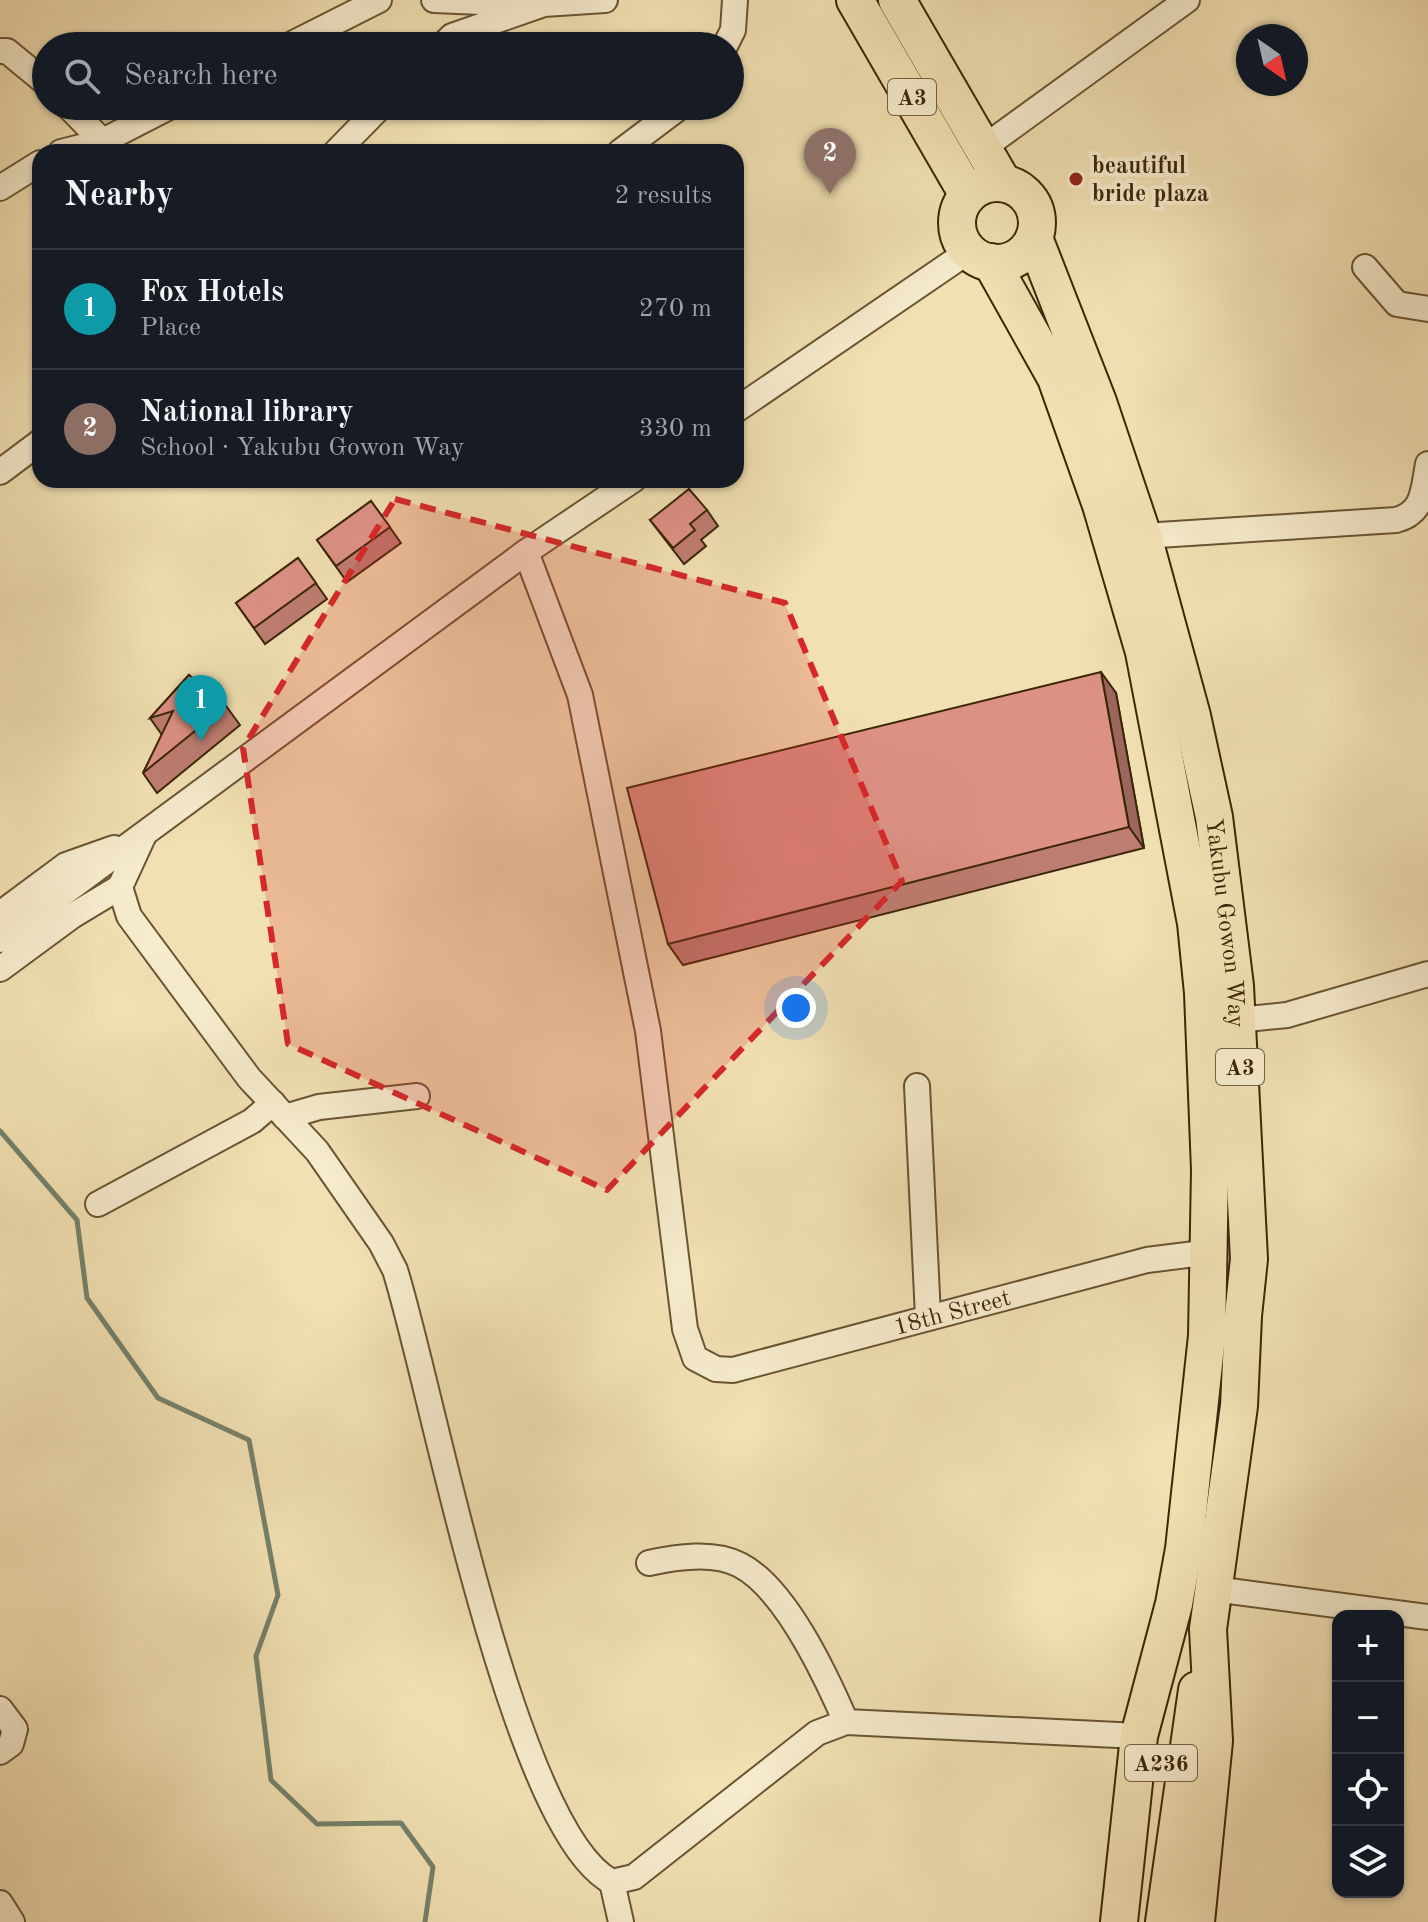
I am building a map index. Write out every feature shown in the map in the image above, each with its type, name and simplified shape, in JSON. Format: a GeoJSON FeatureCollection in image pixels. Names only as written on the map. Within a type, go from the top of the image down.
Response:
{"type":"FeatureCollection","features":[{"type":"Feature","properties":{"kind":"highway","name":"A3"},"geometry":{"type":"LineString","coordinates":[[855,0],[968,195]]}},
{"type":"Feature","properties":{"kind":"highway","name":"A3"},"geometry":{"type":"LineString","coordinates":[[897,0],[1003,183]]}},
{"type":"Feature","properties":{"kind":"highway"},"geometry":{"type":"LineString","coordinates":[[990,183],[1003,183],[1022,191],[1034,207],[1034,238],[1021,255],[980,257],[958,230],[961,205],[968,195],[990,183]]}},
{"type":"Feature","properties":{"kind":"highway","name":"Yakubu Gowon Way"},"geometry":{"type":"LineString","coordinates":[[1034,238],[1098,402],[1143,536],[1161,612],[1192,716],[1214,817],[1238,1020],[1249,1259],[1239,1406],[1208,1629],[1214,1741],[1196,1922]]}},
{"type":"Feature","properties":{"kind":"highway","name":"Yakubu Gowon Way"},"geometry":{"type":"LineString","coordinates":[[980,257],[1040,345],[1071,416],[1101,505],[1155,703],[1196,923],[1208,1098],[1211,1252],[1198,1424],[1174,1604],[1139,1736],[1119,1922]]}},
{"type":"Feature","properties":{"kind":"highway","name":"A236"},"geometry":{"type":"LineString","coordinates":[[1137,1922],[1169,1707],[1174,1604]]}},
{"type":"Feature","properties":{"kind":"highway","name":"A236"},"geometry":{"type":"LineString","coordinates":[[1164,1922],[1208,1629]]}},
{"type":"Feature","properties":{"kind":"highway"},"geometry":{"type":"LineString","coordinates":[[1107,1922],[1129,1827]]}},
{"type":"Feature","properties":{"kind":"street"},"geometry":{"type":"LineString","coordinates":[[434,0],[544,4],[605,0]]}},
{"type":"Feature","properties":{"kind":"street"},"geometry":{"type":"LineString","coordinates":[[732,32],[735,0]]}},
{"type":"Feature","properties":{"kind":"street"},"geometry":{"type":"LineString","coordinates":[[983,148],[1181,2]]}},
{"type":"Feature","properties":{"kind":"street"},"geometry":{"type":"LineString","coordinates":[[313,32],[366,3]]}},
{"type":"Feature","properties":{"kind":"street"},"geometry":{"type":"LineString","coordinates":[[464,32],[544,4]]}},
{"type":"Feature","properties":{"kind":"street"},"geometry":{"type":"LineString","coordinates":[[0,51],[7,51],[32,72]]}},
{"type":"Feature","properties":{"kind":"street"},"geometry":{"type":"LineString","coordinates":[[81,120],[104,144]]}},
{"type":"Feature","properties":{"kind":"street"},"geometry":{"type":"LineString","coordinates":[[112,144],[149,120]]}},
{"type":"Feature","properties":{"kind":"street"},"geometry":{"type":"LineString","coordinates":[[344,144],[367,120]]}},
{"type":"Feature","properties":{"kind":"street"},"geometry":{"type":"LineString","coordinates":[[631,144],[662,120]]}},
{"type":"Feature","properties":{"kind":"street"},"geometry":{"type":"LineString","coordinates":[[0,188],[32,168]]}},
{"type":"Feature","properties":{"kind":"street"},"geometry":{"type":"LineString","coordinates":[[744,405],[980,257]]}},
{"type":"Feature","properties":{"kind":"street"},"geometry":{"type":"LineString","coordinates":[[1365,267],[1397,304],[1428,309]]}},
{"type":"Feature","properties":{"kind":"street"},"geometry":{"type":"LineString","coordinates":[[0,472],[32,448]]}},
{"type":"Feature","properties":{"kind":"street"},"geometry":{"type":"LineString","coordinates":[[1143,536],[1396,520],[1410,516],[1421,503],[1428,464]]}},
{"type":"Feature","properties":{"kind":"street"},"geometry":{"type":"LineString","coordinates":[[0,940],[526,552],[621,488]]}},
{"type":"Feature","properties":{"kind":"street","name":"18th Street"},"geometry":{"type":"LineString","coordinates":[[526,552],[580,695],[648,1031],[685,1329],[695,1358],[716,1369],[733,1370],[1147,1260],[1211,1252]]}},
{"type":"Feature","properties":{"kind":"street"},"geometry":{"type":"LineString","coordinates":[[0,969],[72,916],[120,887],[143,837]]}},
{"type":"Feature","properties":{"kind":"street"},"geometry":{"type":"LineString","coordinates":[[0,914],[66,865],[143,837]]}},
{"type":"Feature","properties":{"kind":"street"},"geometry":{"type":"LineString","coordinates":[[120,887],[129,916],[151,949],[222,1043],[317,1151],[381,1243],[395,1270],[470,1565],[519,1725],[561,1821],[598,1875],[612,1882],[634,1877],[817,1733],[846,1722],[1139,1736]]}},
{"type":"Feature","properties":{"kind":"street"},"geometry":{"type":"LineString","coordinates":[[1238,1020],[1287,1015],[1428,974]]}},
{"type":"Feature","properties":{"kind":"street"},"geometry":{"type":"LineString","coordinates":[[917,1086],[928,1317]]}},
{"type":"Feature","properties":{"kind":"street"},"geometry":{"type":"LineString","coordinates":[[98,1204],[252,1121],[279,1110],[417,1096]]}},
{"type":"Feature","properties":{"kind":"street"},"geometry":{"type":"LineString","coordinates":[[649,1563],[674,1557],[715,1558],[738,1563],[757,1576],[782,1606],[846,1722]]}},
{"type":"Feature","properties":{"kind":"street"},"geometry":{"type":"LineString","coordinates":[[1214,1589],[1428,1617]]}},
{"type":"Feature","properties":{"kind":"street"},"geometry":{"type":"LineString","coordinates":[[0,1709],[15,1729],[11,1744],[0,1752]]}},
{"type":"Feature","properties":{"kind":"street"},"geometry":{"type":"LineString","coordinates":[[612,1882],[621,1922]]}},
{"type":"Feature","properties":{"kind":"street"},"geometry":{"type":"LineString","coordinates":[[0,1903],[12,1922]]}},
{"type":"Feature","properties":{"kind":"highlighted area"},"geometry":{"type":"Polygon","coordinates":[[[395,499],[785,603],[902,881],[607,1190],[288,1044],[243,748],[395,499]]]}},
{"type":"Feature","properties":{"kind":"building"},"geometry":{"type":"Polygon","coordinates":[[[689,489],[707,510],[690,524],[695,530],[673,548],[650,520],[689,489]]]}},
{"type":"Feature","properties":{"kind":"building"},"geometry":{"type":"Polygon","coordinates":[[[371,501],[390,527],[336,566],[317,540],[371,501]]]}},
{"type":"Feature","properties":{"kind":"building"},"geometry":{"type":"Polygon","coordinates":[[[298,558],[316,583],[254,628],[236,603],[298,558]]]}},
{"type":"Feature","properties":{"kind":"building"},"geometry":{"type":"Polygon","coordinates":[[[1101,672],[1129,827],[668,944],[627,788],[1101,672]]]}},
{"type":"Feature","properties":{"kind":"building"},"geometry":{"type":"Polygon","coordinates":[[[189,675],[226,706],[143,773],[173,711],[150,718],[189,675]]]}},
{"type":"Feature","properties":{"kind":"waterway"},"geometry":{"type":"LineString","coordinates":[[0,1131],[77,1220],[87,1298],[158,1398],[249,1440],[278,1595],[256,1656],[271,1780],[317,1824],[401,1823],[433,1867],[425,1922]]}},
{"type":"Feature","properties":{"kind":"place","name":"beautiful bride plaza"},"geometry":{"type":"Point","coordinates":[1076,179]}},
{"type":"Feature","properties":{"kind":"place","name":"National library"},"geometry":{"type":"Point","coordinates":[830,194]}},
{"type":"Feature","properties":{"kind":"place","name":"Fox Hotels"},"geometry":{"type":"Point","coordinates":[201,741]}}]}
